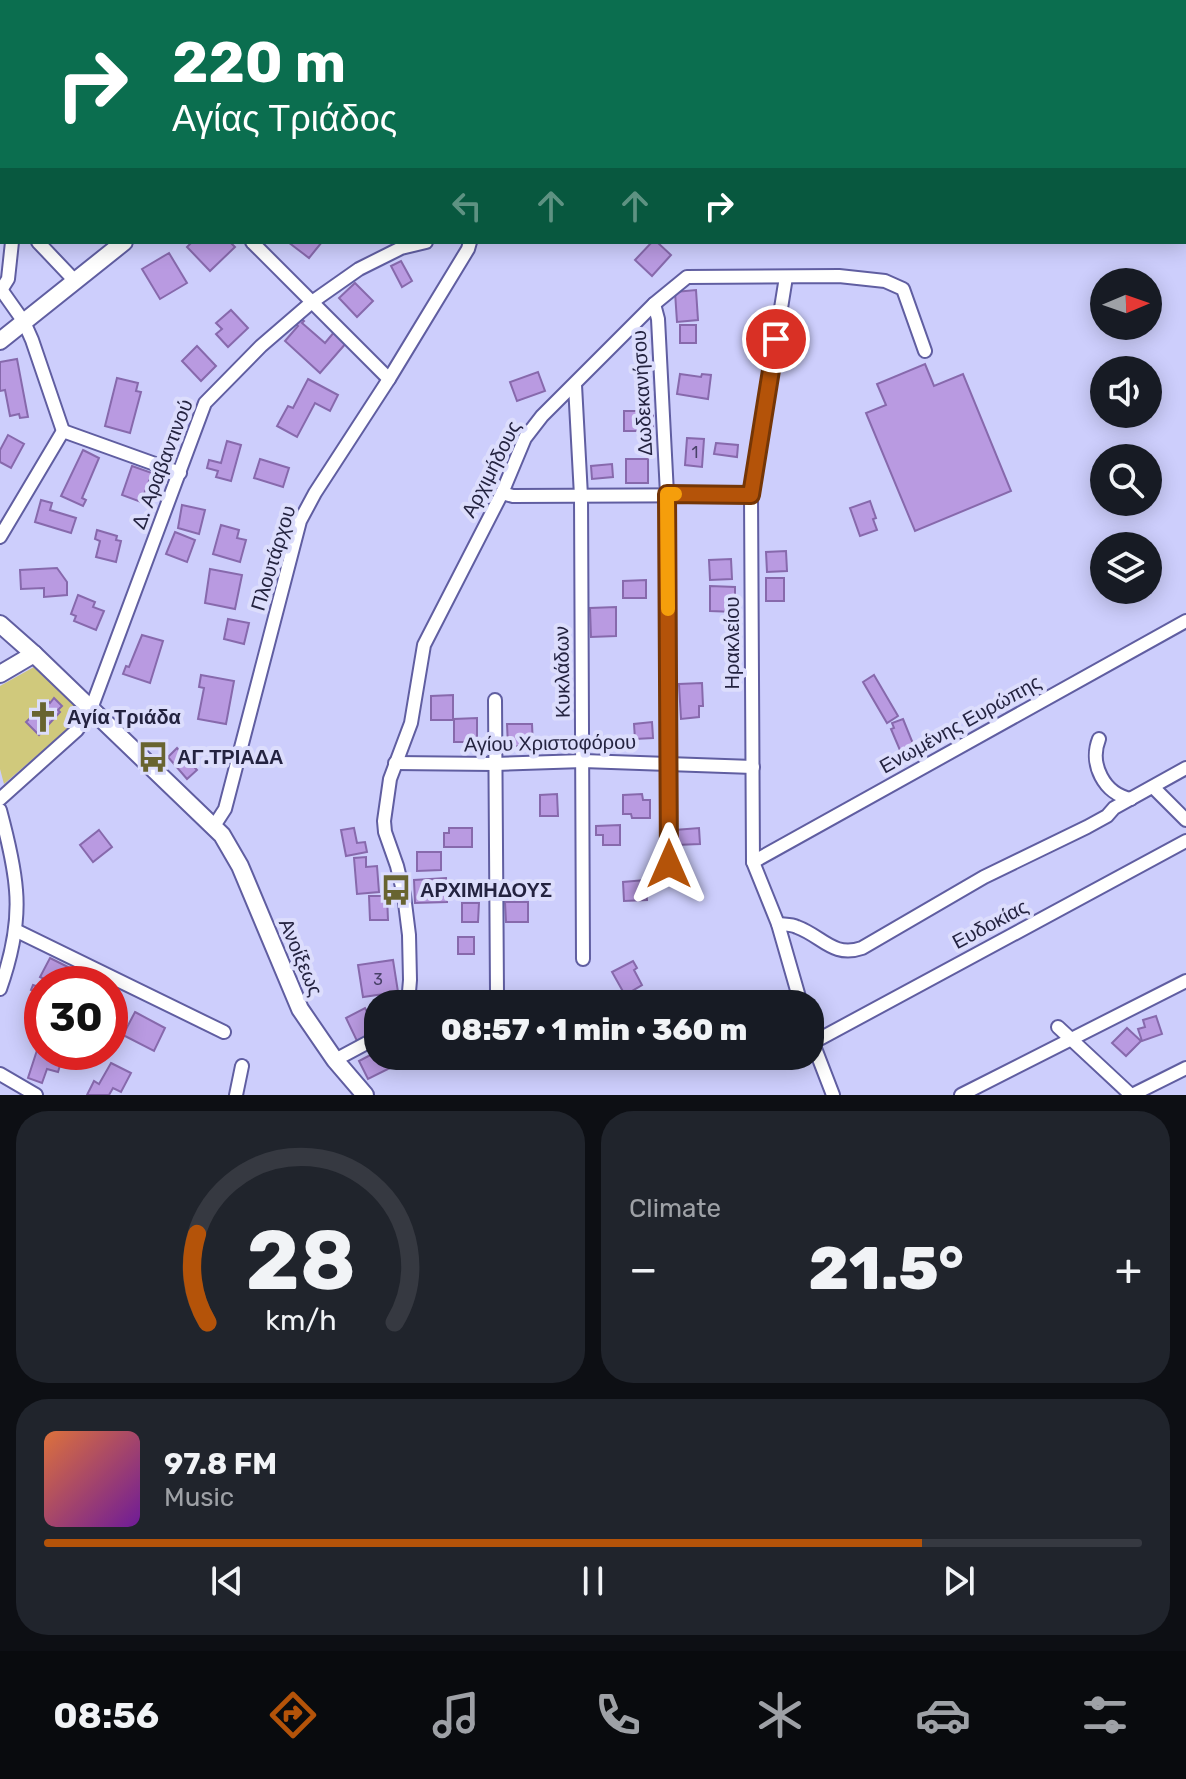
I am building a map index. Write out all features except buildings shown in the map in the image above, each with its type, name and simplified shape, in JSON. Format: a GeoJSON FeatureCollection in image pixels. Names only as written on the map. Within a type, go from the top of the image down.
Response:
{"type":"FeatureCollection","features":[{"type":"Feature","properties":{"kind":"street"},"geometry":{"type":"LineString","coordinates":[[0,537],[63,431],[32,340],[24,322],[1,289],[8,279],[12,244]]}},
{"type":"Feature","properties":{"kind":"street"},"geometry":{"type":"LineString","coordinates":[[40,244],[76,282]]}},
{"type":"Feature","properties":{"kind":"street"},"geometry":{"type":"LineString","coordinates":[[0,341],[122,244]]}},
{"type":"Feature","properties":{"kind":"street"},"geometry":{"type":"LineString","coordinates":[[254,244],[389,379]]}},
{"type":"Feature","properties":{"kind":"street","name":"Δ. Αραβαντινού"},"geometry":{"type":"LineString","coordinates":[[0,799],[77,730],[91,709],[201,411],[209,398],[261,346],[312,302],[359,269],[401,248],[418,244]]}},
{"type":"Feature","properties":{"kind":"street","name":"Πλουτάρχου"},"geometry":{"type":"LineString","coordinates":[[214,826],[225,809],[300,521],[469,244]]}},
{"type":"Feature","properties":{"kind":"street","name":"Αρχιμήδους"},"geometry":{"type":"LineString","coordinates":[[409,990],[410,965],[404,895],[384,821],[390,779],[411,723],[424,645],[502,493],[525,438],[542,416],[654,304],[687,277],[839,276],[895,284],[903,289],[925,351]]}},
{"type":"Feature","properties":{"kind":"street","name":"Ηρακλείου"},"geometry":{"type":"LineString","coordinates":[[786,277],[751,495],[753,862],[778,924],[797,990]]}},
{"type":"Feature","properties":{"kind":"street","name":"Δωδεκανήσου"},"geometry":{"type":"LineString","coordinates":[[654,304],[658,319],[667,494],[669,864]]}},
{"type":"Feature","properties":{"kind":"street","name":"Κυκλάδων"},"geometry":{"type":"LineString","coordinates":[[575,385],[581,496],[583,959]]}},
{"type":"Feature","properties":{"kind":"street"},"geometry":{"type":"LineString","coordinates":[[63,431],[180,473]]}},
{"type":"Feature","properties":{"kind":"street"},"geometry":{"type":"LineString","coordinates":[[502,493],[513,496],[751,495]]}},
{"type":"Feature","properties":{"kind":"street","name":"Ενωμένης Ευρώπης"},"geometry":{"type":"LineString","coordinates":[[753,862],[1186,621]]}},
{"type":"Feature","properties":{"kind":"street","name":"Ανοίξεως"},"geometry":{"type":"LineString","coordinates":[[0,624],[214,826],[228,844],[300,1009],[335,1060],[365,1095]]}},
{"type":"Feature","properties":{"kind":"street"},"geometry":{"type":"LineString","coordinates":[[0,674],[34,654]]}},
{"type":"Feature","properties":{"kind":"street"},"geometry":{"type":"LineString","coordinates":[[495,700],[497,990]]}},
{"type":"Feature","properties":{"kind":"street"},"geometry":{"type":"LineString","coordinates":[[1099,739],[1095,755],[1100,774],[1116,795],[1131,799]]}},
{"type":"Feature","properties":{"kind":"street","name":"Αγίου Χριστοφόρου"},"geometry":{"type":"LineString","coordinates":[[395,763],[583,761],[753,767]]}},
{"type":"Feature","properties":{"kind":"street"},"geometry":{"type":"LineString","coordinates":[[778,924],[798,927],[841,950],[851,952],[862,948],[984,877],[1087,827],[1186,768]]}},
{"type":"Feature","properties":{"kind":"street"},"geometry":{"type":"LineString","coordinates":[[1153,787],[1186,820]]}},
{"type":"Feature","properties":{"kind":"street"},"geometry":{"type":"LineString","coordinates":[[0,810],[16,890],[15,930],[0,989]]}},
{"type":"Feature","properties":{"kind":"street","name":"Ευδοκίας"},"geometry":{"type":"LineString","coordinates":[[824,1032],[1186,841]]}},
{"type":"Feature","properties":{"kind":"street"},"geometry":{"type":"LineString","coordinates":[[15,930],[224,1032]]}},
{"type":"Feature","properties":{"kind":"street"},"geometry":{"type":"LineString","coordinates":[[961,1095],[1186,981]]}},
{"type":"Feature","properties":{"kind":"street"},"geometry":{"type":"LineString","coordinates":[[1058,1027],[1132,1095],[1186,1068]]}},
{"type":"Feature","properties":{"kind":"street"},"geometry":{"type":"LineString","coordinates":[[335,1060],[364,1044]]}},
{"type":"Feature","properties":{"kind":"street"},"geometry":{"type":"LineString","coordinates":[[236,1095],[242,1066]]}},
{"type":"Feature","properties":{"kind":"street"},"geometry":{"type":"LineString","coordinates":[[823,1070],[833,1095]]}},
{"type":"Feature","properties":{"kind":"street"},"geometry":{"type":"LineString","coordinates":[[0,1074],[36,1095]]}},
{"type":"Feature","properties":{"kind":"shaded area"},"geometry":{"type":"Polygon","coordinates":[[[34,667],[82,712],[70,727],[4,784],[0,769],[0,686],[34,667]]]}},
{"type":"Feature","properties":{"kind":"slow traffic"},"geometry":{"type":"LineString","coordinates":[[668,609],[667,494],[675,494]]}},
{"type":"Feature","properties":{"kind":"place","name":"Αγία Τριάδα"},"geometry":{"type":"Point","coordinates":[43,717]}},
{"type":"Feature","properties":{"kind":"place","name":"ΑΓ.ΤΡΙΑΔΑ"},"geometry":{"type":"Point","coordinates":[153,757]}},
{"type":"Feature","properties":{"kind":"place","name":"ΑΡΧΙΜΗΔΟΥΣ"},"geometry":{"type":"Point","coordinates":[396,890]}},
{"type":"Feature","properties":{"kind":"route"},"geometry":{"type":"LineString","coordinates":[[669,864],[667,494],[751,495],[776,339]]}}]}
